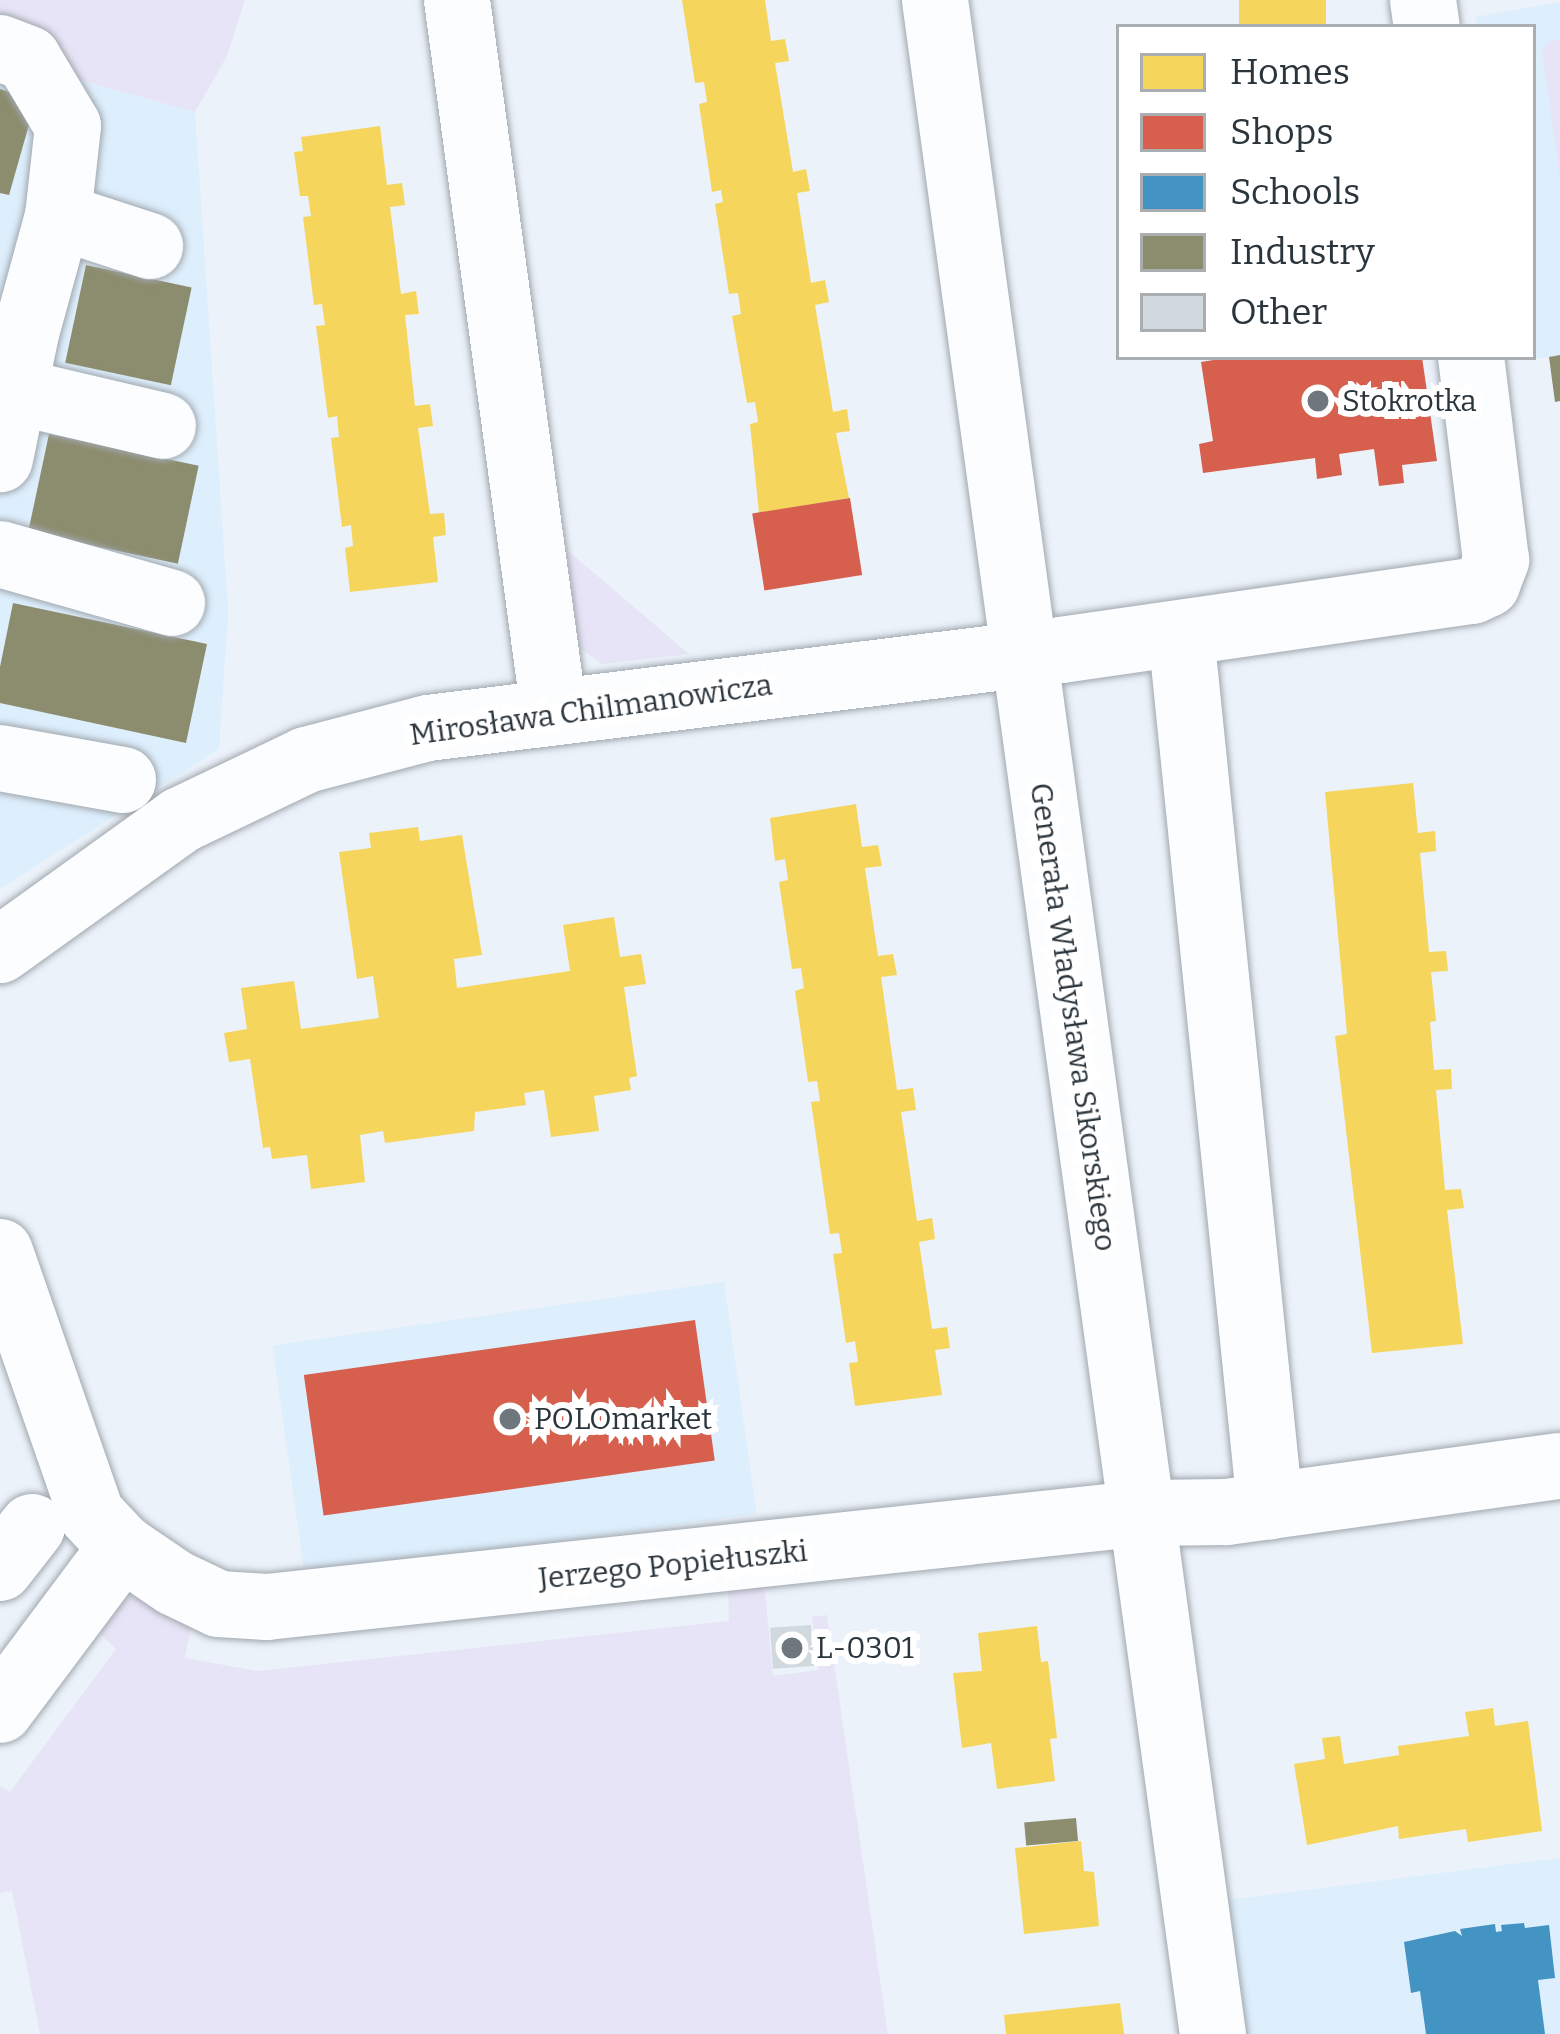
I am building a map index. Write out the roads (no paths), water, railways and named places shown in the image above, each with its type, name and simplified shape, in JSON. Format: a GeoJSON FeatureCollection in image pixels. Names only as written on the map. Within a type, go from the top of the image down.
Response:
{"type":"FeatureCollection","features":[{"type":"Feature","properties":{"kind":"street"},"geometry":{"type":"LineString","coordinates":[[457,0],[554,712]]}},
{"type":"Feature","properties":{"kind":"street","name":"Generała Władysława Sikorskiego"},"geometry":{"type":"LineString","coordinates":[[935,0],[1213,2034]]}},
{"type":"Feature","properties":{"kind":"street"},"geometry":{"type":"LineString","coordinates":[[0,47],[28,58],[68,126],[36,232],[5,423],[163,426]]}},
{"type":"Feature","properties":{"kind":"street"},"geometry":{"type":"LineString","coordinates":[[36,232],[150,247]]}},
{"type":"Feature","properties":{"kind":"street","name":"Mirosława Chilmanowicza"},"geometry":{"type":"LineString","coordinates":[[1,946],[182,820],[306,760],[428,728],[1181,634],[1450,596],[1487,584],[1496,560],[1471,360]]}},
{"type":"Feature","properties":{"kind":"street"},"geometry":{"type":"LineString","coordinates":[[0,554],[172,603]]}},
{"type":"Feature","properties":{"kind":"street"},"geometry":{"type":"LineString","coordinates":[[1181,634],[1270,1505]]}},
{"type":"Feature","properties":{"kind":"street"},"geometry":{"type":"LineString","coordinates":[[0,758],[123,780]]}},
{"type":"Feature","properties":{"kind":"street","name":"Jerzego Popiełuszki"},"geometry":{"type":"LineString","coordinates":[[0,1252],[91,1514],[122,1547],[175,1583],[218,1604],[267,1607],[1145,1513],[1270,1505],[1560,1466]]}},
{"type":"Feature","properties":{"kind":"street"},"geometry":{"type":"LineString","coordinates":[[0,1710],[122,1547]]}},
{"type":"Feature","properties":{"kind":"place","name":"Stokrotka"},"geometry":{"type":"Point","coordinates":[1318,401]}},
{"type":"Feature","properties":{"kind":"place","name":"POLOmarket"},"geometry":{"type":"Point","coordinates":[510,1419]}},
{"type":"Feature","properties":{"kind":"place","name":"L-0301"},"geometry":{"type":"Point","coordinates":[792,1648]}}]}
